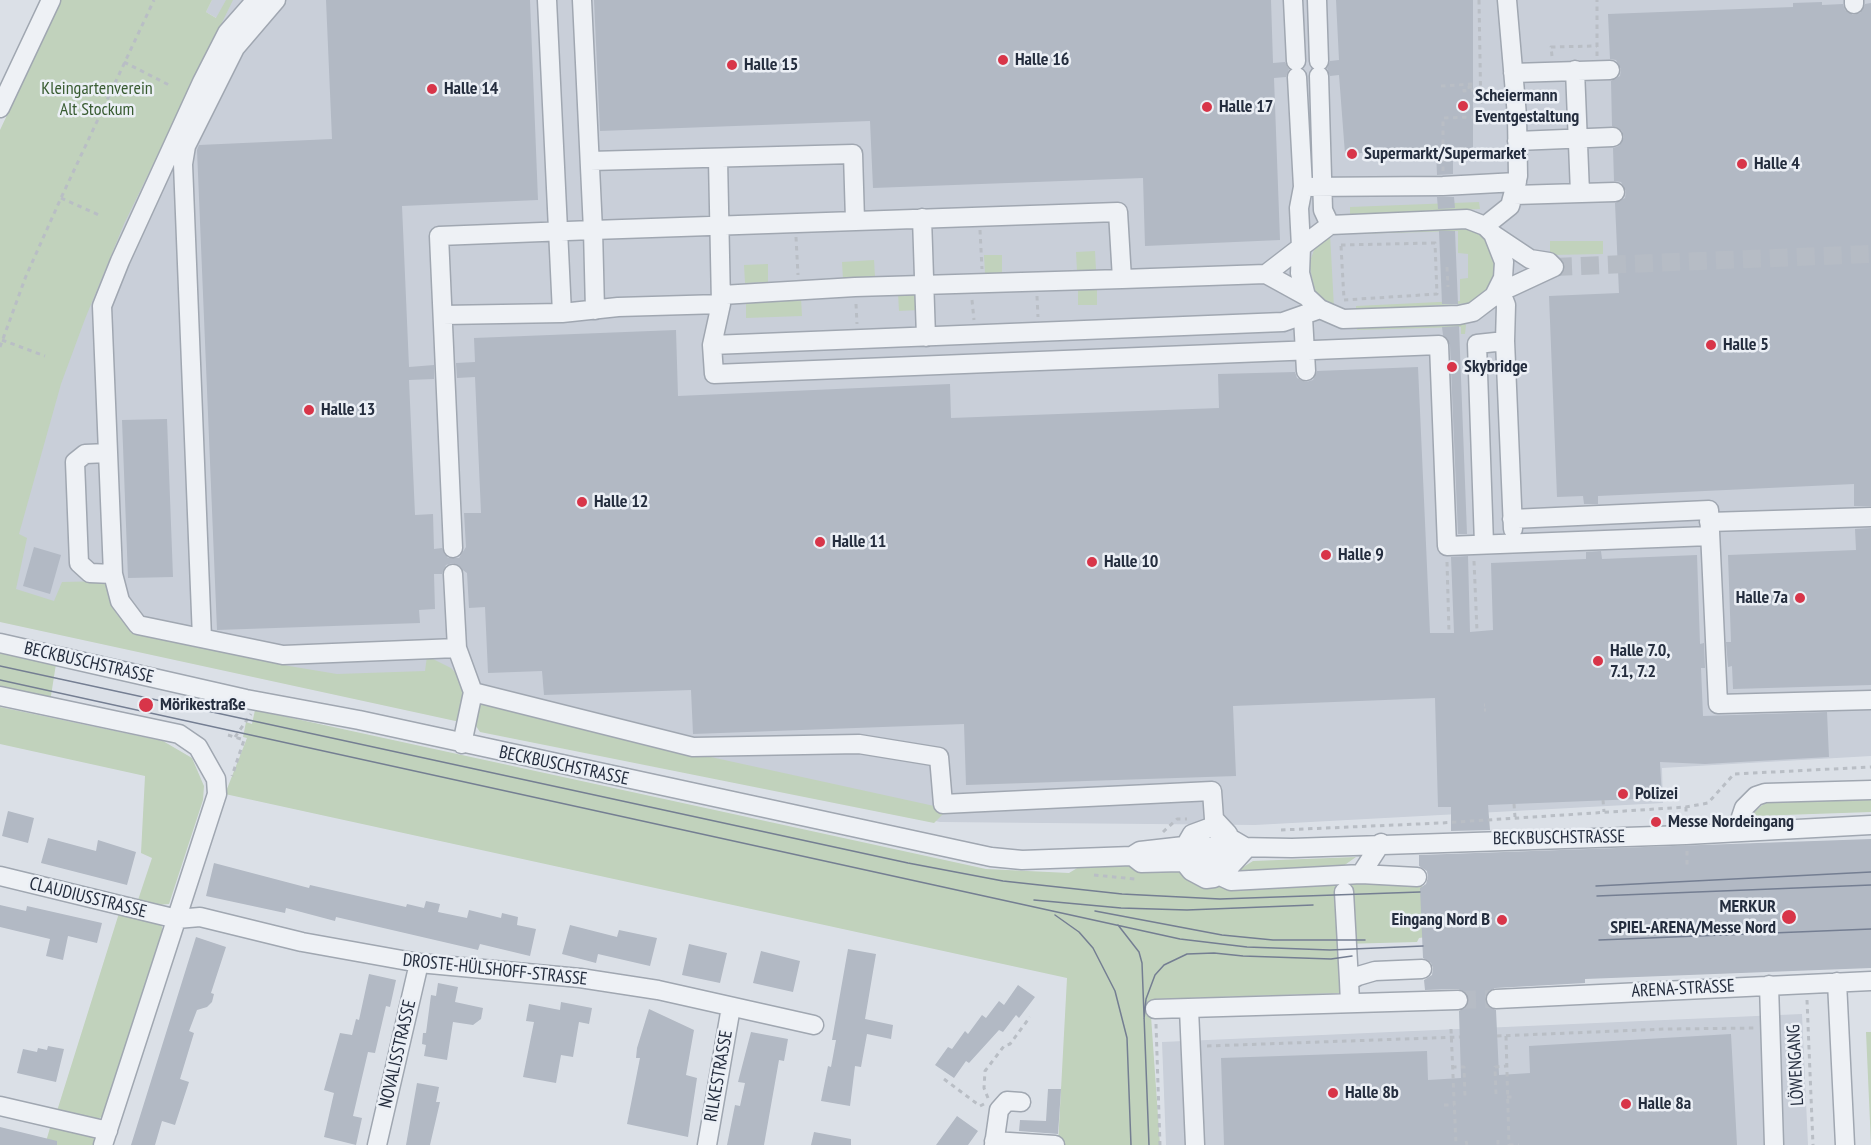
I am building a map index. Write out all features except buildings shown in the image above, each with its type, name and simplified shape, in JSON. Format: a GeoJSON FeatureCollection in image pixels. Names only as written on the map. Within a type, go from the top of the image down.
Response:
{"type":"FeatureCollection","features":[{"type":"Feature","properties":{"kind":"street"},"geometry":{"type":"LineString","coordinates":[[0,108],[8,69],[51,0]]}},
{"type":"Feature","properties":{"kind":"street"},"geometry":{"type":"LineString","coordinates":[[256,0],[227,33],[202,82],[120,261],[102,306],[113,574],[120,601],[138,625],[283,655],[457,648]]}},
{"type":"Feature","properties":{"kind":"street"},"geometry":{"type":"LineString","coordinates":[[202,638],[183,164],[186,146],[235,48],[276,0]]}},
{"type":"Feature","properties":{"kind":"street"},"geometry":{"type":"LineString","coordinates":[[548,0],[562,313]]}},
{"type":"Feature","properties":{"kind":"street"},"geometry":{"type":"LineString","coordinates":[[582,0],[595,310]]}},
{"type":"Feature","properties":{"kind":"street"},"geometry":{"type":"LineString","coordinates":[[1293,0],[1303,187],[1299,208],[1300,273],[1306,296]]}},
{"type":"Feature","properties":{"kind":"street"},"geometry":{"type":"LineString","coordinates":[[1317,0],[1323,210],[1336,224]]}},
{"type":"Feature","properties":{"kind":"street"},"geometry":{"type":"LineString","coordinates":[[1490,231],[1510,206],[1516,188],[1516,116],[1507,0]]}},
{"type":"Feature","properties":{"kind":"street"},"geometry":{"type":"LineString","coordinates":[[1575,70],[1580,193]]}},
{"type":"Feature","properties":{"kind":"street"},"geometry":{"type":"LineString","coordinates":[[1513,73],[1604,70]]}},
{"type":"Feature","properties":{"kind":"street"},"geometry":{"type":"LineString","coordinates":[[1517,141],[1613,137]]}},
{"type":"Feature","properties":{"kind":"street"},"geometry":{"type":"LineString","coordinates":[[590,162],[853,154],[855,220]]}},
{"type":"Feature","properties":{"kind":"street"},"geometry":{"type":"LineString","coordinates":[[718,159],[721,299],[712,345],[714,374],[1439,345],[1447,546],[1871,517]]}},
{"type":"Feature","properties":{"kind":"street"},"geometry":{"type":"LineString","coordinates":[[1303,187],[1443,186],[1580,193],[1615,192]]}},
{"type":"Feature","properties":{"kind":"street"},"geometry":{"type":"LineString","coordinates":[[453,548],[439,236],[795,224],[980,215],[1118,212],[1122,279]]}},
{"type":"Feature","properties":{"kind":"street"},"geometry":{"type":"LineString","coordinates":[[922,218],[926,337]]}},
{"type":"Feature","properties":{"kind":"street"},"geometry":{"type":"LineString","coordinates":[[1266,274],[1336,224],[1467,219],[1490,231],[1530,259],[1549,262],[1554,267],[1511,287],[1499,287]]}},
{"type":"Feature","properties":{"kind":"street"},"geometry":{"type":"LineString","coordinates":[[442,315],[562,313],[721,299],[798,289],[1266,274],[1306,296],[1320,309],[1343,319],[1459,315],[1473,312],[1487,304],[1503,278],[1504,262],[1490,231]]}},
{"type":"Feature","properties":{"kind":"street"},"geometry":{"type":"LineString","coordinates":[[1499,287],[1506,305],[1505,341],[1514,542]]}},
{"type":"Feature","properties":{"kind":"street"},"geometry":{"type":"LineString","coordinates":[[712,345],[1283,322],[1303,317],[1320,309]]}},
{"type":"Feature","properties":{"kind":"street"},"geometry":{"type":"LineString","coordinates":[[1473,312],[1478,344],[1479,544]]}},
{"type":"Feature","properties":{"kind":"street"},"geometry":{"type":"LineString","coordinates":[[1303,317],[1306,371]]}},
{"type":"Feature","properties":{"kind":"street"},"geometry":{"type":"LineString","coordinates":[[1478,344],[1505,341]]}},
{"type":"Feature","properties":{"kind":"street"},"geometry":{"type":"LineString","coordinates":[[108,453],[86,454],[75,462],[78,552],[79,563],[90,573],[113,574]]}},
{"type":"Feature","properties":{"kind":"street"},"geometry":{"type":"LineString","coordinates":[[1512,519],[1709,510],[1718,704],[1871,700]]}},
{"type":"Feature","properties":{"kind":"street"},"geometry":{"type":"LineString","coordinates":[[453,574],[457,648],[473,692],[462,744]]}},
{"type":"Feature","properties":{"kind":"street","name":"BECKBUSCHSTRASSE"},"geometry":{"type":"LineString","coordinates":[[0,643],[991,857],[1023,860],[1132,856],[1141,862],[1183,853],[1222,861],[1247,848],[1736,832],[1871,825]]}},
{"type":"Feature","properties":{"kind":"street"},"geometry":{"type":"LineString","coordinates":[[473,692],[693,747],[859,744],[939,757],[943,804],[1212,791],[1214,819],[1247,848],[1220,876],[1206,879],[1191,871],[1183,853],[1192,834],[1211,827],[1223,829]]}},
{"type":"Feature","properties":{"kind":"street"},"geometry":{"type":"LineString","coordinates":[[0,696],[179,734],[198,747],[216,779],[217,794],[106,1138],[0,1106]]}},
{"type":"Feature","properties":{"kind":"street"},"geometry":{"type":"LineString","coordinates":[[1736,832],[1744,808],[1756,796],[1765,793],[1871,790]]}},
{"type":"Feature","properties":{"kind":"street"},"geometry":{"type":"LineString","coordinates":[[1360,874],[1381,843]]}},
{"type":"Feature","properties":{"kind":"street"},"geometry":{"type":"LineString","coordinates":[[1220,876],[1231,881],[1360,874],[1417,877]]}},
{"type":"Feature","properties":{"kind":"street","name":"CLAUDIUSSTRASSE"},"geometry":{"type":"LineString","coordinates":[[0,876],[177,919]]}},
{"type":"Feature","properties":{"kind":"street"},"geometry":{"type":"LineString","coordinates":[[1344,892],[1350,1003]]}},
{"type":"Feature","properties":{"kind":"street","name":"DROSTE-HÜLSHOFF-STRASSE"},"geometry":{"type":"LineString","coordinates":[[177,919],[200,917],[302,942],[419,963],[580,978],[658,990],[814,1025]]}},
{"type":"Feature","properties":{"kind":"street","name":"NOVALISSTRASSE"},"geometry":{"type":"LineString","coordinates":[[376,1145],[419,963]]}},
{"type":"Feature","properties":{"kind":"street"},"geometry":{"type":"LineString","coordinates":[[1349,981],[1375,971],[1422,969]]}},
{"type":"Feature","properties":{"kind":"street","name":"ARENA-STRASSE"},"geometry":{"type":"LineString","coordinates":[[1496,999],[1871,981]]}},
{"type":"Feature","properties":{"kind":"street"},"geometry":{"type":"LineString","coordinates":[[1837,982],[1845,1145]]}},
{"type":"Feature","properties":{"kind":"street"},"geometry":{"type":"LineString","coordinates":[[1768,985],[1774,1145]]}},
{"type":"Feature","properties":{"kind":"street"},"geometry":{"type":"LineString","coordinates":[[1155,1010],[1458,1000]]}},
{"type":"Feature","properties":{"kind":"street","name":"RILKESTRASSE"},"geometry":{"type":"LineString","coordinates":[[707,1145],[731,1007]]}},
{"type":"Feature","properties":{"kind":"street"},"geometry":{"type":"LineString","coordinates":[[1189,1009],[1195,1145]]}},
{"type":"Feature","properties":{"kind":"street"},"geometry":{"type":"LineString","coordinates":[[1021,1102],[1007,1101],[999,1110],[994,1143],[1055,1145]]}},
{"type":"Feature","properties":{"kind":"path"},"geometry":{"type":"LineString","coordinates":[[0,347],[26,276],[154,0]]}},
{"type":"Feature","properties":{"kind":"path"},"geometry":{"type":"LineString","coordinates":[[1479,0],[1481,117]]}},
{"type":"Feature","properties":{"kind":"path"},"geometry":{"type":"LineString","coordinates":[[1597,0],[1597,46],[1604,70]]}},
{"type":"Feature","properties":{"kind":"path"},"geometry":{"type":"LineString","coordinates":[[1552,72],[1551,47],[1597,46]]}},
{"type":"Feature","properties":{"kind":"path"},"geometry":{"type":"LineString","coordinates":[[124,62],[169,85]]}},
{"type":"Feature","properties":{"kind":"path"},"geometry":{"type":"LineString","coordinates":[[1441,86],[1473,84],[1473,87],[1464,88],[1464,91],[1481,90]]}},
{"type":"Feature","properties":{"kind":"path"},"geometry":{"type":"LineString","coordinates":[[1443,186],[1443,118],[1516,116]]}},
{"type":"Feature","properties":{"kind":"path"},"geometry":{"type":"LineString","coordinates":[[61,198],[99,215]]}},
{"type":"Feature","properties":{"kind":"path"},"geometry":{"type":"LineString","coordinates":[[975,334],[980,215]]}},
{"type":"Feature","properties":{"kind":"path"},"geometry":{"type":"LineString","coordinates":[[795,224],[798,289]]}},
{"type":"Feature","properties":{"kind":"path"},"geometry":{"type":"LineString","coordinates":[[1336,224],[1341,245],[1343,319]]}},
{"type":"Feature","properties":{"kind":"path"},"geometry":{"type":"LineString","coordinates":[[1341,245],[1435,243],[1437,294],[1344,300]]}},
{"type":"Feature","properties":{"kind":"path"},"geometry":{"type":"LineString","coordinates":[[1447,267],[1448,287]]}},
{"type":"Feature","properties":{"kind":"path"},"geometry":{"type":"LineString","coordinates":[[1036,280],[1038,331]]}},
{"type":"Feature","properties":{"kind":"path"},"geometry":{"type":"LineString","coordinates":[[855,287],[858,339]]}},
{"type":"Feature","properties":{"kind":"path"},"geometry":{"type":"LineString","coordinates":[[2,340],[45,356]]}},
{"type":"Feature","properties":{"kind":"path"},"geometry":{"type":"LineString","coordinates":[[1477,631],[1479,544]]}},
{"type":"Feature","properties":{"kind":"path"},"geometry":{"type":"LineString","coordinates":[[1447,546],[1449,633]]}},
{"type":"Feature","properties":{"kind":"path"},"geometry":{"type":"LineString","coordinates":[[235,737],[252,714]]}},
{"type":"Feature","properties":{"kind":"path"},"geometry":{"type":"LineString","coordinates":[[216,779],[231,781],[244,740],[228,735]]}},
{"type":"Feature","properties":{"kind":"path"},"geometry":{"type":"LineString","coordinates":[[1281,830],[1515,818],[1708,804],[1734,774],[1871,767]]}},
{"type":"Feature","properties":{"kind":"path"},"geometry":{"type":"LineString","coordinates":[[1604,801],[1604,812]]}},
{"type":"Feature","properties":{"kind":"path"},"geometry":{"type":"LineString","coordinates":[[1514,804],[1515,818]]}},
{"type":"Feature","properties":{"kind":"path"},"geometry":{"type":"LineString","coordinates":[[1162,833],[1177,819],[1206,819],[1223,829]]}},
{"type":"Feature","properties":{"kind":"path","name":"LÖWENGANG"},"geometry":{"type":"LineString","coordinates":[[1806,984],[1814,1145]]}},
{"type":"Feature","properties":{"kind":"path"},"geometry":{"type":"LineString","coordinates":[[1155,1010],[1160,1145]]}},
{"type":"Feature","properties":{"kind":"path"},"geometry":{"type":"LineString","coordinates":[[944,1079],[980,1106],[987,1103],[985,1071],[1004,1046],[1010,1044],[1030,1017]]}},
{"type":"Feature","properties":{"kind":"path"},"geometry":{"type":"LineString","coordinates":[[1497,1036],[1666,1029],[1770,1028]]}},
{"type":"Feature","properties":{"kind":"path"},"geometry":{"type":"LineString","coordinates":[[1451,1029],[1456,1145]]}},
{"type":"Feature","properties":{"kind":"path"},"geometry":{"type":"LineString","coordinates":[[1506,1036],[1509,1145],[1518,1145]]}},
{"type":"Feature","properties":{"kind":"path"},"geometry":{"type":"LineString","coordinates":[[1191,1047],[1460,1037]]}},
{"type":"Feature","properties":{"kind":"path"},"geometry":{"type":"LineString","coordinates":[[1496,1094],[1495,1067],[1506,1066]]}},
{"type":"Feature","properties":{"kind":"path"},"geometry":{"type":"LineString","coordinates":[[1452,1067],[1464,1067],[1465,1097]]}},
{"type":"Feature","properties":{"kind":"path"},"geometry":{"type":"LineString","coordinates":[[1507,1097],[1516,1097]]}},
{"type":"Feature","properties":{"kind":"path"},"geometry":{"type":"LineString","coordinates":[[1444,1105],[1454,1105]]}},
{"type":"Feature","properties":{"kind":"path"},"geometry":{"type":"LineString","coordinates":[[1498,1140],[1498,1145]]}},
{"type":"Feature","properties":{"kind":"shaded area"},"geometry":{"type":"Polygon","coordinates":[[[212,0],[1871,0],[1871,756],[1662,768],[1663,803],[1255,825],[940,822],[0,621],[0,587],[59,383],[111,247],[218,19],[206,12],[212,0]]]}},
{"type":"Feature","properties":{"kind":"shaded area"},"geometry":{"type":"Polygon","coordinates":[[[1802,1014],[1808,1145],[1166,1145],[1162,1042],[1802,1014]]]}},
{"type":"Feature","properties":{"kind":"green space","name":"Kleingartenverein Alt Stockum"},"geometry":{"type":"Polygon","coordinates":[[[61,0],[212,0],[206,12],[216,18],[226,0],[233,0],[124,224],[61,384],[19,534],[27,538],[16,589],[54,601],[62,582],[106,581],[108,596],[117,615],[139,632],[289,666],[337,674],[425,671],[427,656],[451,668],[466,684],[460,722],[0,622],[0,130],[61,0]]]}},
{"type":"Feature","properties":{"kind":"green space"},"geometry":{"type":"Polygon","coordinates":[[[1479,202],[1480,209],[1350,215],[1350,207],[1479,202]]]}},
{"type":"Feature","properties":{"kind":"green space"},"geometry":{"type":"Polygon","coordinates":[[[1459,225],[1473,230],[1490,244],[1496,268],[1492,284],[1473,303],[1356,310],[1356,306],[1460,301],[1460,279],[1468,278],[1468,254],[1458,253],[1458,231],[1354,234],[1353,230],[1459,225]]]}},
{"type":"Feature","properties":{"kind":"green space"},"geometry":{"type":"Polygon","coordinates":[[[1330,234],[1334,308],[1315,291],[1309,264],[1314,250],[1330,234]]]}},
{"type":"Feature","properties":{"kind":"green space"},"geometry":{"type":"Polygon","coordinates":[[[1550,241],[1603,241],[1603,254],[1550,255],[1550,241]]]}},
{"type":"Feature","properties":{"kind":"green space"},"geometry":{"type":"Polygon","coordinates":[[[1095,251],[1096,270],[1077,271],[1076,252],[1095,251]]]}},
{"type":"Feature","properties":{"kind":"green space"},"geometry":{"type":"Polygon","coordinates":[[[984,255],[1002,255],[1002,273],[985,274],[984,255]]]}},
{"type":"Feature","properties":{"kind":"green space"},"geometry":{"type":"Polygon","coordinates":[[[874,260],[875,277],[843,279],[842,262],[874,260]]]}},
{"type":"Feature","properties":{"kind":"green space"},"geometry":{"type":"Polygon","coordinates":[[[768,264],[768,282],[745,283],[744,265],[768,264]]]}},
{"type":"Feature","properties":{"kind":"green space"},"geometry":{"type":"Polygon","coordinates":[[[1097,286],[1097,305],[1078,305],[1078,287],[1097,286]]]}},
{"type":"Feature","properties":{"kind":"green space"},"geometry":{"type":"Polygon","coordinates":[[[919,292],[919,310],[899,311],[898,293],[919,292]]]}},
{"type":"Feature","properties":{"kind":"green space"},"geometry":{"type":"Polygon","coordinates":[[[801,298],[802,316],[746,318],[746,300],[801,298]]]}},
{"type":"Feature","properties":{"kind":"green space"},"geometry":{"type":"Polygon","coordinates":[[[1463,322],[1466,325],[1465,334],[1461,334],[1461,327],[1357,330],[1356,326],[1463,322]]]}},
{"type":"Feature","properties":{"kind":"green space"},"geometry":{"type":"Polygon","coordinates":[[[0,652],[56,664],[50,702],[0,691],[0,652]]]}},
{"type":"Feature","properties":{"kind":"green space"},"geometry":{"type":"Polygon","coordinates":[[[480,702],[656,745],[948,809],[934,823],[480,732],[474,723],[480,702]]]}},
{"type":"Feature","properties":{"kind":"green space"},"geometry":{"type":"Polygon","coordinates":[[[0,707],[163,741],[192,758],[204,786],[203,800],[169,904],[158,905],[138,900],[152,858],[141,853],[145,776],[0,744],[0,707]]]}},
{"type":"Feature","properties":{"kind":"green space"},"geometry":{"type":"Polygon","coordinates":[[[255,710],[986,869],[1069,873],[1079,867],[1167,865],[1179,870],[1422,883],[1426,937],[1419,938],[1417,942],[1342,944],[1343,993],[1154,999],[1151,1016],[1160,1145],[1058,1145],[1067,978],[225,794],[247,738],[243,737],[246,722],[252,724],[255,710]]]}},
{"type":"Feature","properties":{"kind":"green space"},"geometry":{"type":"Polygon","coordinates":[[[1871,799],[1871,812],[1755,816],[1753,813],[1765,803],[1871,799]]]}},
{"type":"Feature","properties":{"kind":"green space"},"geometry":{"type":"Polygon","coordinates":[[[1356,857],[1339,869],[1232,874],[1253,861],[1356,857]]]}},
{"type":"Feature","properties":{"kind":"green space"},"geometry":{"type":"Polygon","coordinates":[[[120,910],[161,923],[163,932],[104,1116],[95,1120],[57,1111],[120,910]]]}},
{"type":"Feature","properties":{"kind":"green space"},"geometry":{"type":"Polygon","coordinates":[[[1866,1032],[1871,1032],[1871,1145],[1866,1032]]]}},
{"type":"Feature","properties":{"kind":"green space"},"geometry":{"type":"Polygon","coordinates":[[[52,1121],[93,1135],[95,1145],[45,1145],[52,1121]]]}},
{"type":"Feature","properties":{"kind":"tunnel"},"geometry":{"type":"LineString","coordinates":[[1554,267],[1871,254]]}},
{"type":"Feature","properties":{"kind":"tunnel"},"geometry":{"type":"LineString","coordinates":[[1458,1000],[1496,999]]}},
{"type":"Feature","properties":{"kind":"tram line"},"geometry":{"type":"LineString","coordinates":[[0,666],[908,863],[1003,881],[1122,894],[1220,899],[1420,892]]}},
{"type":"Feature","properties":{"kind":"tram line"},"geometry":{"type":"LineString","coordinates":[[0,680],[1180,939],[1247,947],[1330,950],[1423,946]]}},
{"type":"Feature","properties":{"kind":"tram line"},"geometry":{"type":"LineString","coordinates":[[1596,886],[1871,872]]}},
{"type":"Feature","properties":{"kind":"tram line"},"geometry":{"type":"LineString","coordinates":[[1597,896],[1871,885]]}},
{"type":"Feature","properties":{"kind":"tram line"},"geometry":{"type":"LineString","coordinates":[[1034,900],[1121,908],[1187,910],[1313,905]]}},
{"type":"Feature","properties":{"kind":"tram line"},"geometry":{"type":"LineString","coordinates":[[1095,911],[1222,935],[1273,940],[1365,940]]}},
{"type":"Feature","properties":{"kind":"tram line"},"geometry":{"type":"LineString","coordinates":[[1055,915],[1079,932],[1093,948],[1115,991],[1127,1038],[1131,1145]]}},
{"type":"Feature","properties":{"kind":"tram line"},"geometry":{"type":"LineString","coordinates":[[1118,925],[1139,952],[1142,963],[1149,1145]]}},
{"type":"Feature","properties":{"kind":"tram line"},"geometry":{"type":"LineString","coordinates":[[1599,940],[1871,929]]}},
{"type":"Feature","properties":{"kind":"tram line"},"geometry":{"type":"LineString","coordinates":[[1144,1019],[1146,999],[1155,975],[1164,965],[1187,954],[1214,953],[1331,959],[1352,956]]}},
{"type":"Feature","properties":{"kind":"place","name":"Halle 16"},"geometry":{"type":"Point","coordinates":[1003,60]}},
{"type":"Feature","properties":{"kind":"place","name":"Halle 15"},"geometry":{"type":"Point","coordinates":[732,65]}},
{"type":"Feature","properties":{"kind":"place","name":"Halle 14"},"geometry":{"type":"Point","coordinates":[432,89]}},
{"type":"Feature","properties":{"kind":"place","name":"Scheiermann Eventgestaltung"},"geometry":{"type":"Point","coordinates":[1463,106]}},
{"type":"Feature","properties":{"kind":"place","name":"Halle 17"},"geometry":{"type":"Point","coordinates":[1207,107]}},
{"type":"Feature","properties":{"kind":"place","name":"Supermarkt/Supermarket"},"geometry":{"type":"Point","coordinates":[1352,154]}},
{"type":"Feature","properties":{"kind":"place","name":"Halle 4"},"geometry":{"type":"Point","coordinates":[1742,164]}},
{"type":"Feature","properties":{"kind":"place","name":"Halle 5"},"geometry":{"type":"Point","coordinates":[1711,345]}},
{"type":"Feature","properties":{"kind":"place","name":"Skybridge"},"geometry":{"type":"Point","coordinates":[1452,367]}},
{"type":"Feature","properties":{"kind":"place","name":"Halle 13"},"geometry":{"type":"Point","coordinates":[309,410]}},
{"type":"Feature","properties":{"kind":"place","name":"Halle 12"},"geometry":{"type":"Point","coordinates":[582,502]}},
{"type":"Feature","properties":{"kind":"place","name":"Halle 11"},"geometry":{"type":"Point","coordinates":[820,542]}},
{"type":"Feature","properties":{"kind":"place","name":"Halle 9"},"geometry":{"type":"Point","coordinates":[1326,555]}},
{"type":"Feature","properties":{"kind":"place","name":"Halle 10"},"geometry":{"type":"Point","coordinates":[1092,562]}},
{"type":"Feature","properties":{"kind":"place","name":"Halle 7a"},"geometry":{"type":"Point","coordinates":[1800,598]}},
{"type":"Feature","properties":{"kind":"place","name":"Halle 7.0, 7.1, 7.2"},"geometry":{"type":"Point","coordinates":[1598,661]}},
{"type":"Feature","properties":{"kind":"place","name":"Mörikestraße"},"geometry":{"type":"Point","coordinates":[146,705]}},
{"type":"Feature","properties":{"kind":"place","name":"Polizei"},"geometry":{"type":"Point","coordinates":[1623,794]}},
{"type":"Feature","properties":{"kind":"place","name":"Messe Nordeingang"},"geometry":{"type":"Point","coordinates":[1656,822]}},
{"type":"Feature","properties":{"kind":"place","name":"MERKUR SPIEL-ARENA/Messe Nord"},"geometry":{"type":"Point","coordinates":[1789,917]}},
{"type":"Feature","properties":{"kind":"place","name":"Eingang Nord B"},"geometry":{"type":"Point","coordinates":[1502,920]}},
{"type":"Feature","properties":{"kind":"place","name":"Halle 8b"},"geometry":{"type":"Point","coordinates":[1333,1093]}},
{"type":"Feature","properties":{"kind":"place","name":"Halle 8a"},"geometry":{"type":"Point","coordinates":[1626,1104]}}]}
